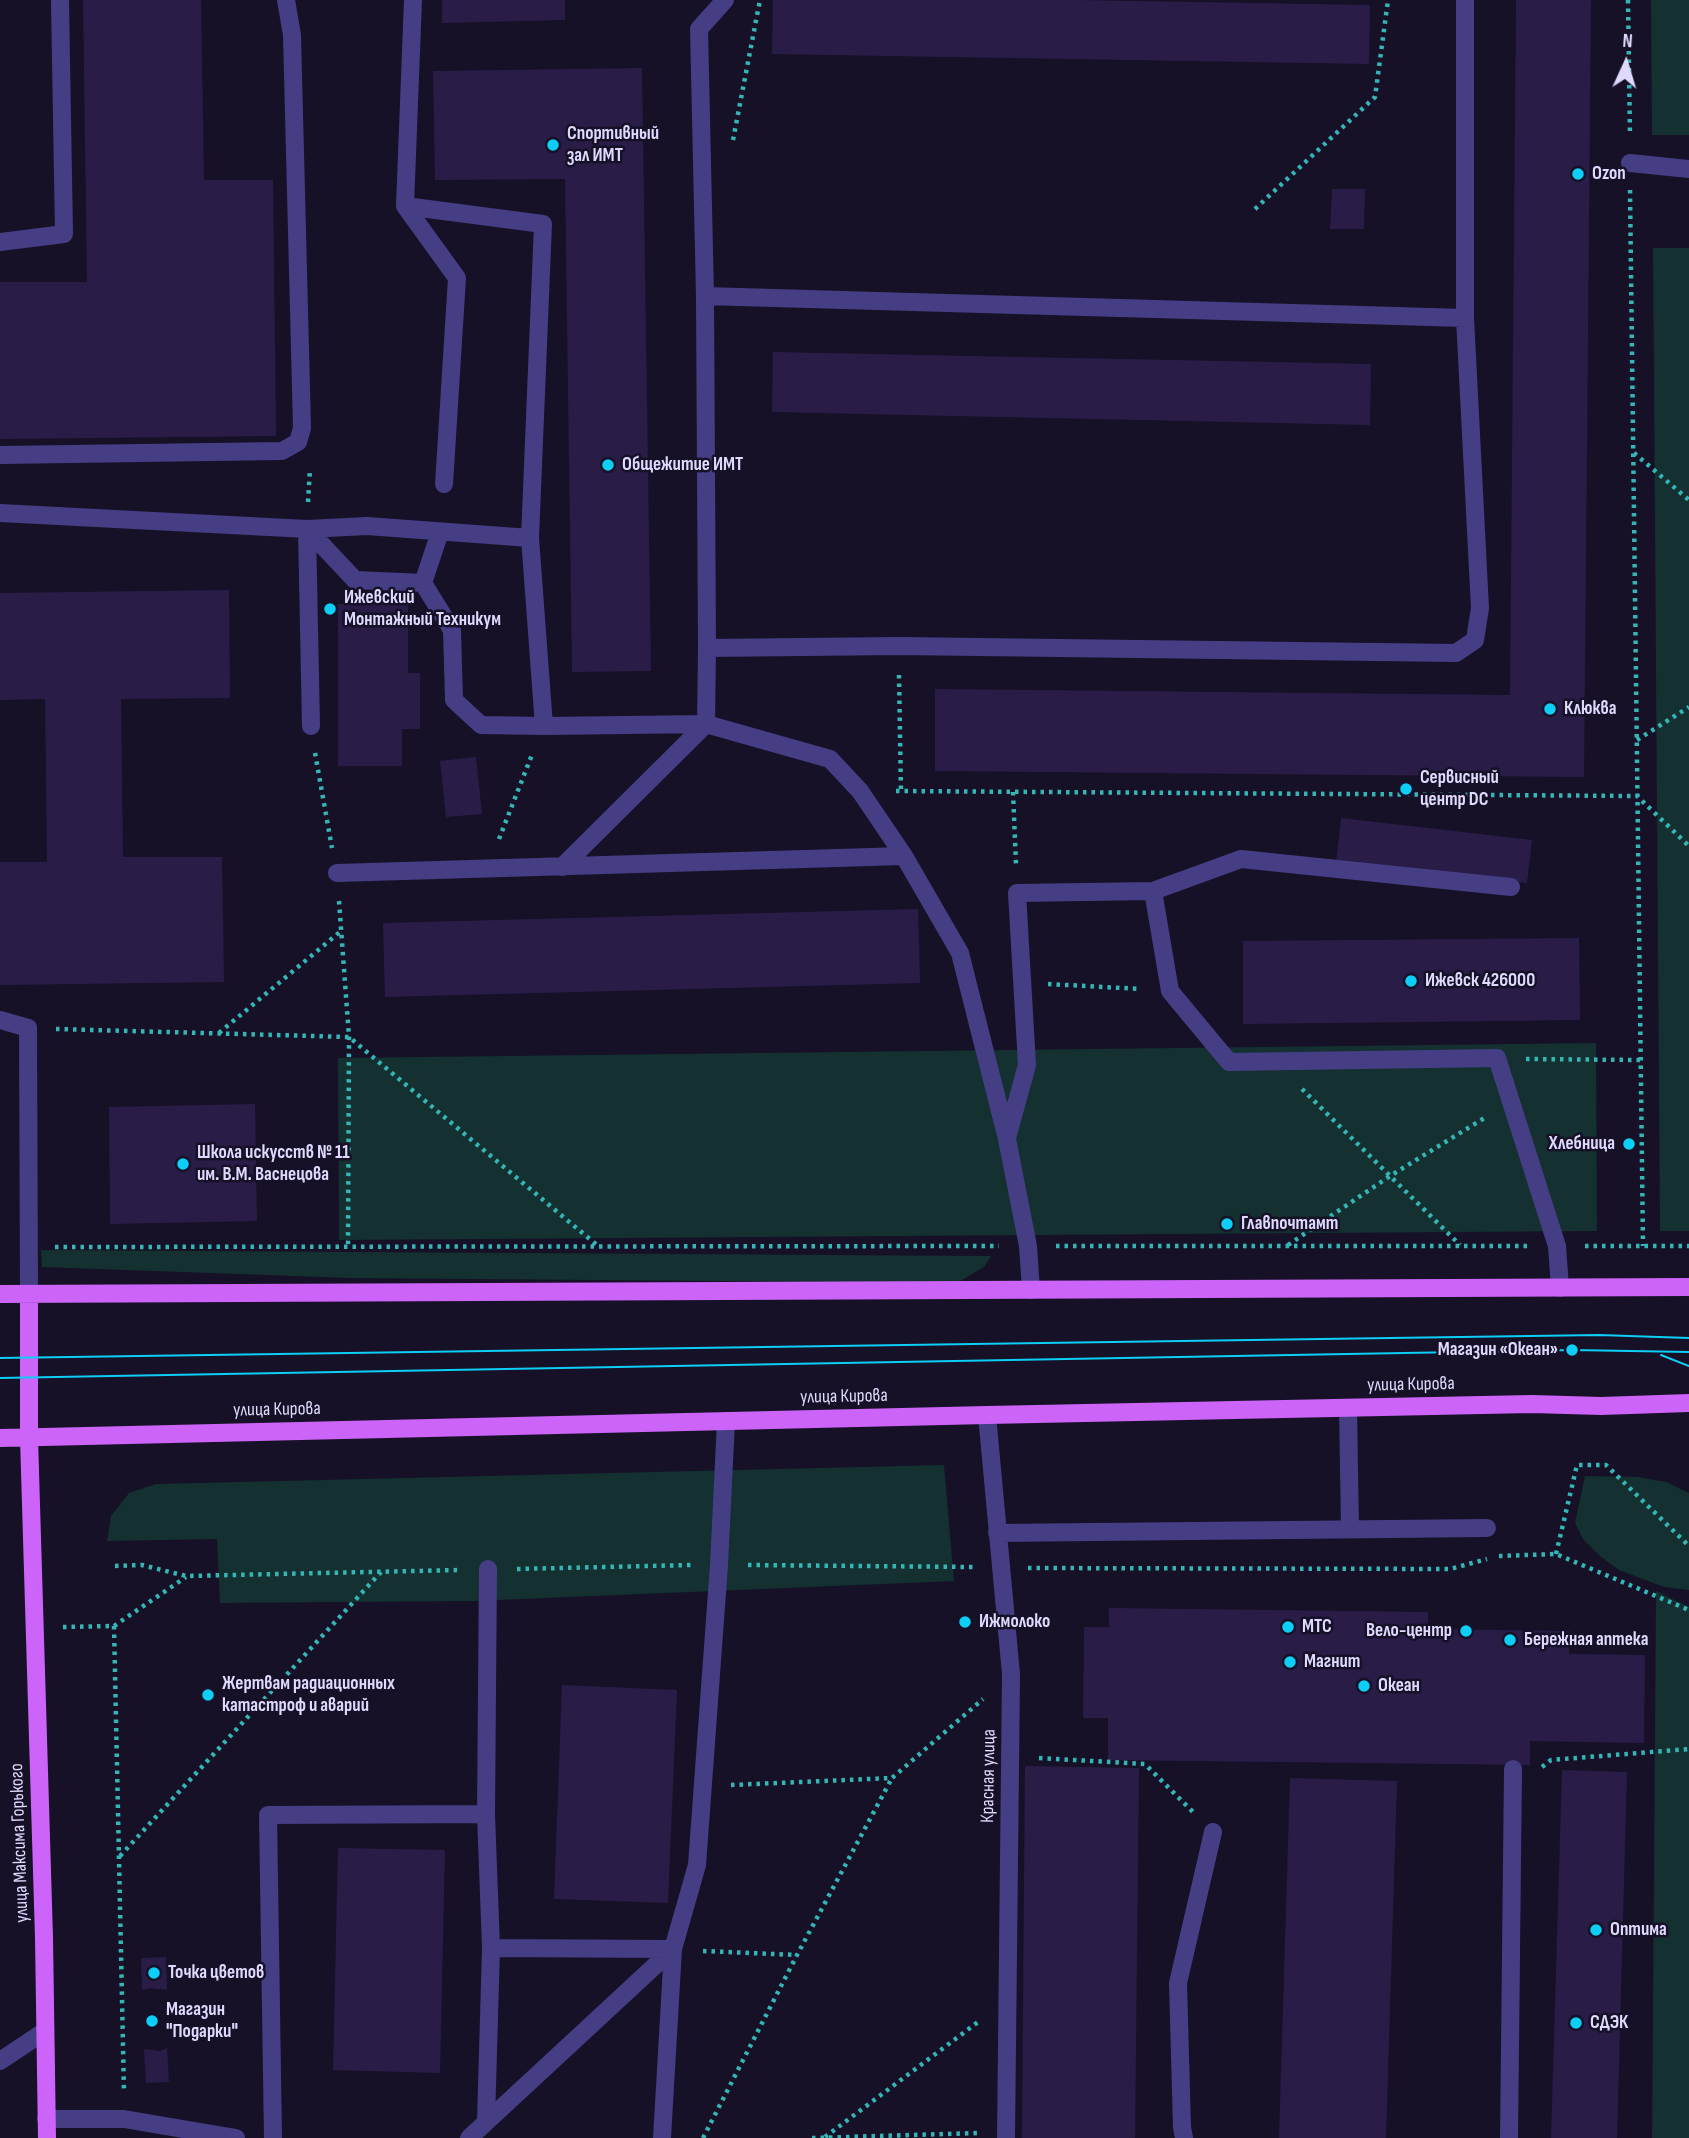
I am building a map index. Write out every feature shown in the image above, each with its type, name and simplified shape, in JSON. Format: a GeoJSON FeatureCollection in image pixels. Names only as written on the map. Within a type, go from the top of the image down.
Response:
{"type":"FeatureCollection","features":[{"type":"Feature","properties":{"kind":"main road"},"geometry":{"type":"LineString","coordinates":[[0,1294],[1689,1287]]}},
{"type":"Feature","properties":{"kind":"main road","name":"улица Максима Горького"},"geometry":{"type":"LineString","coordinates":[[29,1294],[29,1438],[44,1924],[47,2138]]}},
{"type":"Feature","properties":{"kind":"main road","name":"улица Кирова"},"geometry":{"type":"LineString","coordinates":[[0,1438],[987,1415],[1689,1403]]}},
{"type":"Feature","properties":{"kind":"lane"},"geometry":{"type":"LineString","coordinates":[[0,455],[282,451],[298,442],[302,428],[292,34],[286,0]]}},
{"type":"Feature","properties":{"kind":"lane"},"geometry":{"type":"LineString","coordinates":[[413,0],[405,206],[457,278],[444,484]]}},
{"type":"Feature","properties":{"kind":"lane"},"geometry":{"type":"LineString","coordinates":[[562,867],[706,724],[705,296],[699,29],[725,0]]}},
{"type":"Feature","properties":{"kind":"lane"},"geometry":{"type":"LineString","coordinates":[[707,648],[899,646],[1456,653],[1475,640],[1480,607],[1465,318],[1465,0]]}},
{"type":"Feature","properties":{"kind":"lane"},"geometry":{"type":"LineString","coordinates":[[0,242],[64,234],[60,2]]}},
{"type":"Feature","properties":{"kind":"lane"},"geometry":{"type":"LineString","coordinates":[[1630,163],[1689,169]]}},
{"type":"Feature","properties":{"kind":"lane"},"geometry":{"type":"LineString","coordinates":[[405,206],[544,224],[530,538],[544,726]]}},
{"type":"Feature","properties":{"kind":"lane"},"geometry":{"type":"LineString","coordinates":[[705,296],[1465,318]]}},
{"type":"Feature","properties":{"kind":"lane"},"geometry":{"type":"LineString","coordinates":[[0,513],[307,529],[367,526],[530,538]]}},
{"type":"Feature","properties":{"kind":"lane"},"geometry":{"type":"LineString","coordinates":[[307,529],[355,580],[423,583]]}},
{"type":"Feature","properties":{"kind":"lane"},"geometry":{"type":"LineString","coordinates":[[307,529],[311,726]]}},
{"type":"Feature","properties":{"kind":"lane"},"geometry":{"type":"LineString","coordinates":[[440,531],[423,583],[452,630],[454,700],[481,725],[706,724],[830,759],[860,791],[904,856],[960,953],[1007,1139],[1028,1246],[1031,1290]]}},
{"type":"Feature","properties":{"kind":"lane"},"geometry":{"type":"LineString","coordinates":[[337,873],[904,856]]}},
{"type":"Feature","properties":{"kind":"lane"},"geometry":{"type":"LineString","coordinates":[[1007,1139],[1027,1065],[1017,893],[1153,891],[1241,859],[1511,887]]}},
{"type":"Feature","properties":{"kind":"lane"},"geometry":{"type":"LineString","coordinates":[[1153,891],[1170,990],[1229,1062],[1497,1058],[1557,1246],[1560,1289]]}},
{"type":"Feature","properties":{"kind":"lane"},"geometry":{"type":"LineString","coordinates":[[0,1020],[27,1028],[29,1294]]}},
{"type":"Feature","properties":{"kind":"lane"},"geometry":{"type":"LineString","coordinates":[[1348,1408],[1350,1530]]}},
{"type":"Feature","properties":{"kind":"lane","name":"Красная улица"},"geometry":{"type":"LineString","coordinates":[[987,1415],[1011,1674],[1006,2135]]}},
{"type":"Feature","properties":{"kind":"lane"},"geometry":{"type":"LineString","coordinates":[[662,2138],[673,1949],[697,1865],[719,1565],[726,1421]]}},
{"type":"Feature","properties":{"kind":"lane"},"geometry":{"type":"LineString","coordinates":[[997,1533],[1487,1528]]}},
{"type":"Feature","properties":{"kind":"lane"},"geometry":{"type":"LineString","coordinates":[[486,2121],[491,1948],[486,1815],[488,1569]]}},
{"type":"Feature","properties":{"kind":"lane"},"geometry":{"type":"LineString","coordinates":[[1509,2138],[1513,1778]]}},
{"type":"Feature","properties":{"kind":"lane"},"geometry":{"type":"LineString","coordinates":[[273,2138],[268,1815],[486,1815]]}},
{"type":"Feature","properties":{"kind":"lane"},"geometry":{"type":"LineString","coordinates":[[1184,2138],[1178,1983],[1213,1832]]}},
{"type":"Feature","properties":{"kind":"lane"},"geometry":{"type":"LineString","coordinates":[[491,1948],[673,1949]]}},
{"type":"Feature","properties":{"kind":"lane"},"geometry":{"type":"LineString","coordinates":[[469,2138],[673,1949]]}},
{"type":"Feature","properties":{"kind":"lane"},"geometry":{"type":"LineString","coordinates":[[0,2061],[45,2031]]}},
{"type":"Feature","properties":{"kind":"lane"},"geometry":{"type":"LineString","coordinates":[[46,2119],[124,2119],[236,2138]]}},
{"type":"Feature","properties":{"kind":"path"},"geometry":{"type":"LineString","coordinates":[[1255,209],[1375,97],[1388,0]]}},
{"type":"Feature","properties":{"kind":"path"},"geometry":{"type":"LineString","coordinates":[[1628,0],[1643,1246]]}},
{"type":"Feature","properties":{"kind":"path"},"geometry":{"type":"LineString","coordinates":[[298,442],[310,454],[307,529]]}},
{"type":"Feature","properties":{"kind":"path"},"geometry":{"type":"LineString","coordinates":[[1634,452],[1689,500]]}},
{"type":"Feature","properties":{"kind":"path"},"geometry":{"type":"LineString","coordinates":[[899,646],[901,792]]}},
{"type":"Feature","properties":{"kind":"path"},"geometry":{"type":"LineString","coordinates":[[1637,741],[1689,706]]}},
{"type":"Feature","properties":{"kind":"path"},"geometry":{"type":"LineString","coordinates":[[311,726],[337,873],[349,1037],[348,1247]]}},
{"type":"Feature","properties":{"kind":"path"},"geometry":{"type":"LineString","coordinates":[[487,869],[544,726]]}},
{"type":"Feature","properties":{"kind":"path"},"geometry":{"type":"LineString","coordinates":[[860,791],[1637,796],[1689,846]]}},
{"type":"Feature","properties":{"kind":"path"},"geometry":{"type":"LineString","coordinates":[[1013,792],[1017,893]]}},
{"type":"Feature","properties":{"kind":"path"},"geometry":{"type":"LineString","coordinates":[[218,1033],[341,930]]}},
{"type":"Feature","properties":{"kind":"path"},"geometry":{"type":"LineString","coordinates":[[1023,983],[1170,990]]}},
{"type":"Feature","properties":{"kind":"path"},"geometry":{"type":"LineString","coordinates":[[27,1028],[349,1037],[599,1247]]}},
{"type":"Feature","properties":{"kind":"path"},"geometry":{"type":"LineString","coordinates":[[1497,1058],[1640,1060]]}},
{"type":"Feature","properties":{"kind":"path"},"geometry":{"type":"LineString","coordinates":[[1275,1062],[1461,1246]]}},
{"type":"Feature","properties":{"kind":"path"},"geometry":{"type":"LineString","coordinates":[[1287,1246],[1390,1176],[1511,1102]]}},
{"type":"Feature","properties":{"kind":"path"},"geometry":{"type":"LineString","coordinates":[[27,1247],[1689,1246]]}},
{"type":"Feature","properties":{"kind":"path"},"geometry":{"type":"LineString","coordinates":[[1556,1554],[1577,1465],[1606,1465],[1689,1546]]}},
{"type":"Feature","properties":{"kind":"path"},"geometry":{"type":"LineString","coordinates":[[115,1566],[142,1565],[186,1576],[719,1565],[1450,1569],[1504,1555],[1556,1554],[1689,1610]]}},
{"type":"Feature","properties":{"kind":"path"},"geometry":{"type":"LineString","coordinates":[[119,1857],[381,1572]]}},
{"type":"Feature","properties":{"kind":"path"},"geometry":{"type":"LineString","coordinates":[[124,2119],[114,1626],[186,1576]]}},
{"type":"Feature","properties":{"kind":"path"},"geometry":{"type":"LineString","coordinates":[[703,2138],[892,1779],[1011,1674]]}},
{"type":"Feature","properties":{"kind":"path"},"geometry":{"type":"LineString","coordinates":[[1513,1778],[1551,1760],[1689,1749]]}},
{"type":"Feature","properties":{"kind":"path"},"geometry":{"type":"LineString","coordinates":[[1010,1757],[1145,1764],[1213,1832]]}},
{"type":"Feature","properties":{"kind":"path"},"geometry":{"type":"LineString","coordinates":[[703,1787],[892,1779]]}},
{"type":"Feature","properties":{"kind":"path"},"geometry":{"type":"LineString","coordinates":[[673,1949],[797,1955]]}},
{"type":"Feature","properties":{"kind":"path"},"geometry":{"type":"LineString","coordinates":[[825,2138],[1008,2000]]}},
{"type":"Feature","properties":{"kind":"path"},"geometry":{"type":"LineString","coordinates":[[812,2138],[1006,2135]]}},
{"type":"Feature","properties":{"kind":"green space"},"geometry":{"type":"Polygon","coordinates":[[[1651,0],[1689,0],[1689,135],[1652,135],[1651,0]]]}},
{"type":"Feature","properties":{"kind":"green space"},"geometry":{"type":"Polygon","coordinates":[[[1653,248],[1689,248],[1689,1231],[1660,1231],[1653,248]]]}},
{"type":"Feature","properties":{"kind":"green space"},"geometry":{"type":"Polygon","coordinates":[[[1596,1043],[1597,1231],[339,1240],[338,1058],[1596,1043]]]}},
{"type":"Feature","properties":{"kind":"green space"},"geometry":{"type":"Polygon","coordinates":[[[41,1250],[991,1256],[984,1267],[957,1283],[350,1278],[42,1267],[41,1250]]]}},
{"type":"Feature","properties":{"kind":"green space"},"geometry":{"type":"Polygon","coordinates":[[[944,1465],[954,1581],[473,1601],[220,1603],[217,1539],[107,1541],[111,1516],[129,1493],[156,1484],[944,1465]]]}},
{"type":"Feature","properties":{"kind":"green space"},"geometry":{"type":"Polygon","coordinates":[[[1585,1476],[1638,1477],[1666,1482],[1689,1493],[1689,1590],[1664,1587],[1619,1570],[1583,1539],[1575,1523],[1585,1476]]]}},
{"type":"Feature","properties":{"kind":"green space"},"geometry":{"type":"Polygon","coordinates":[[[1656,1591],[1689,1607],[1689,2138],[1652,2138],[1656,1591]]]}},
{"type":"Feature","properties":{"kind":"building"},"geometry":{"type":"Polygon","coordinates":[[[83,0],[201,0],[204,180],[273,180],[276,436],[0,439],[0,282],[87,282],[83,0]]]}},
{"type":"Feature","properties":{"kind":"building"},"geometry":{"type":"Polygon","coordinates":[[[442,0],[565,0],[565,20],[442,23],[442,0]]]}},
{"type":"Feature","properties":{"kind":"building"},"geometry":{"type":"Polygon","coordinates":[[[773,0],[1075,0],[1370,5],[1369,64],[772,54],[773,0]]]}},
{"type":"Feature","properties":{"kind":"building"},"geometry":{"type":"Polygon","coordinates":[[[1516,0],[1591,0],[1584,777],[935,771],[935,689],[1510,695],[1516,0]]]}},
{"type":"Feature","properties":{"kind":"building"},"geometry":{"type":"Polygon","coordinates":[[[642,68],[651,671],[572,672],[565,179],[435,180],[433,71],[642,68]]]}},
{"type":"Feature","properties":{"kind":"building"},"geometry":{"type":"Polygon","coordinates":[[[1332,189],[1365,189],[1364,229],[1330,229],[1332,189]]]}},
{"type":"Feature","properties":{"kind":"building"},"geometry":{"type":"Polygon","coordinates":[[[773,352],[1371,364],[1370,425],[772,412],[773,352]]]}},
{"type":"Feature","properties":{"kind":"building"},"geometry":{"type":"Polygon","coordinates":[[[229,590],[230,698],[121,699],[123,857],[222,857],[224,982],[0,985],[0,862],[47,862],[45,699],[0,700],[0,593],[229,590]]]}},
{"type":"Feature","properties":{"kind":"building"},"geometry":{"type":"Polygon","coordinates":[[[338,604],[408,604],[408,673],[420,673],[420,729],[402,729],[402,766],[338,766],[338,604]]]}},
{"type":"Feature","properties":{"kind":"building"},"geometry":{"type":"Polygon","coordinates":[[[476,757],[482,814],[446,817],[440,761],[476,757]]]}},
{"type":"Feature","properties":{"kind":"building"},"geometry":{"type":"Polygon","coordinates":[[[1341,818],[1532,840],[1527,883],[1336,862],[1341,818]]]}},
{"type":"Feature","properties":{"kind":"building"},"geometry":{"type":"Polygon","coordinates":[[[918,909],[920,983],[385,997],[383,923],[918,909]]]}},
{"type":"Feature","properties":{"kind":"building"},"geometry":{"type":"Polygon","coordinates":[[[1579,938],[1580,1020],[1243,1024],[1243,941],[1579,938]]]}},
{"type":"Feature","properties":{"kind":"building"},"geometry":{"type":"Polygon","coordinates":[[[255,1104],[257,1221],[110,1224],[109,1107],[255,1104]]]}},
{"type":"Feature","properties":{"kind":"building","name":"Океан"},"geometry":{"type":"Polygon","coordinates":[[[1109,1608],[1428,1612],[1428,1629],[1569,1631],[1569,1654],[1645,1655],[1644,1743],[1530,1741],[1530,1765],[1108,1760],[1108,1718],[1083,1718],[1084,1627],[1109,1627],[1109,1608]]]}},
{"type":"Feature","properties":{"kind":"building"},"geometry":{"type":"Polygon","coordinates":[[[562,1685],[677,1690],[668,1903],[554,1899],[562,1685]]]}},
{"type":"Feature","properties":{"kind":"building"},"geometry":{"type":"Polygon","coordinates":[[[1025,1766],[1139,1768],[1135,2138],[1022,2138],[1025,1766]]]}},
{"type":"Feature","properties":{"kind":"building"},"geometry":{"type":"Polygon","coordinates":[[[1562,1770],[1627,1772],[1617,2138],[1551,2138],[1562,1770]]]}},
{"type":"Feature","properties":{"kind":"building"},"geometry":{"type":"Polygon","coordinates":[[[1290,1778],[1397,1781],[1386,2138],[1279,2138],[1290,1778]]]}},
{"type":"Feature","properties":{"kind":"building"},"geometry":{"type":"Polygon","coordinates":[[[338,1848],[445,1850],[440,2073],[333,2070],[338,1848]]]}},
{"type":"Feature","properties":{"kind":"building"},"geometry":{"type":"Polygon","coordinates":[[[166,1957],[167,1990],[142,1990],[141,1958],[166,1957]]]}},
{"type":"Feature","properties":{"kind":"building"},"geometry":{"type":"Polygon","coordinates":[[[167,2048],[169,2082],[146,2083],[144,2049],[160,2051],[167,2048]]]}},
{"type":"Feature","properties":{"kind":"tram line"},"geometry":{"type":"LineString","coordinates":[[0,1358],[1599,1335],[1689,1338]]}},
{"type":"Feature","properties":{"kind":"tram line"},"geometry":{"type":"LineString","coordinates":[[0,1378],[1572,1350],[1689,1352]]}},
{"type":"Feature","properties":{"kind":"tram line"},"geometry":{"type":"LineString","coordinates":[[1661,1355],[1689,1366]]}},
{"type":"Feature","properties":{"kind":"place","name":"Спортивный зал ИМТ"},"geometry":{"type":"Point","coordinates":[553,145]}},
{"type":"Feature","properties":{"kind":"place","name":"Ozon"},"geometry":{"type":"Point","coordinates":[1578,174]}},
{"type":"Feature","properties":{"kind":"place","name":"Общежитие ИМТ"},"geometry":{"type":"Point","coordinates":[608,465]}},
{"type":"Feature","properties":{"kind":"place","name":"Ижевский Монтажный Техникум"},"geometry":{"type":"Point","coordinates":[330,609]}},
{"type":"Feature","properties":{"kind":"place","name":"Клюква"},"geometry":{"type":"Point","coordinates":[1550,709]}},
{"type":"Feature","properties":{"kind":"place","name":"Сервисный центр DC"},"geometry":{"type":"Point","coordinates":[1406,789]}},
{"type":"Feature","properties":{"kind":"place","name":"Ижевск 426000"},"geometry":{"type":"Point","coordinates":[1411,981]}},
{"type":"Feature","properties":{"kind":"place","name":"Хлебница"},"geometry":{"type":"Point","coordinates":[1629,1144]}},
{"type":"Feature","properties":{"kind":"place","name":"Школа искусств № 11 им. В.М. Васнецова"},"geometry":{"type":"Point","coordinates":[183,1164]}},
{"type":"Feature","properties":{"kind":"place","name":"Главпочтамт"},"geometry":{"type":"Point","coordinates":[1227,1224]}},
{"type":"Feature","properties":{"kind":"place","name":"Магазин «Океан»"},"geometry":{"type":"Point","coordinates":[1572,1350]}},
{"type":"Feature","properties":{"kind":"place","name":"Ижмолоко"},"geometry":{"type":"Point","coordinates":[965,1622]}},
{"type":"Feature","properties":{"kind":"place","name":"МТС"},"geometry":{"type":"Point","coordinates":[1288,1627]}},
{"type":"Feature","properties":{"kind":"place","name":"Вело-центр"},"geometry":{"type":"Point","coordinates":[1466,1631]}},
{"type":"Feature","properties":{"kind":"place","name":"Бережная аптека"},"geometry":{"type":"Point","coordinates":[1510,1640]}},
{"type":"Feature","properties":{"kind":"place","name":"Магнит"},"geometry":{"type":"Point","coordinates":[1290,1662]}},
{"type":"Feature","properties":{"kind":"place","name":"Океан"},"geometry":{"type":"Point","coordinates":[1364,1686]}},
{"type":"Feature","properties":{"kind":"place","name":"Жертвам радиационных катастроф и аварий"},"geometry":{"type":"Point","coordinates":[208,1695]}},
{"type":"Feature","properties":{"kind":"place","name":"Оптима"},"geometry":{"type":"Point","coordinates":[1596,1930]}},
{"type":"Feature","properties":{"kind":"place","name":"Точка цветов"},"geometry":{"type":"Point","coordinates":[154,1973]}},
{"type":"Feature","properties":{"kind":"place","name":"Магазин \"Подарки\""},"geometry":{"type":"Point","coordinates":[152,2021]}},
{"type":"Feature","properties":{"kind":"place","name":"СДЭК"},"geometry":{"type":"Point","coordinates":[1576,2023]}}]}
